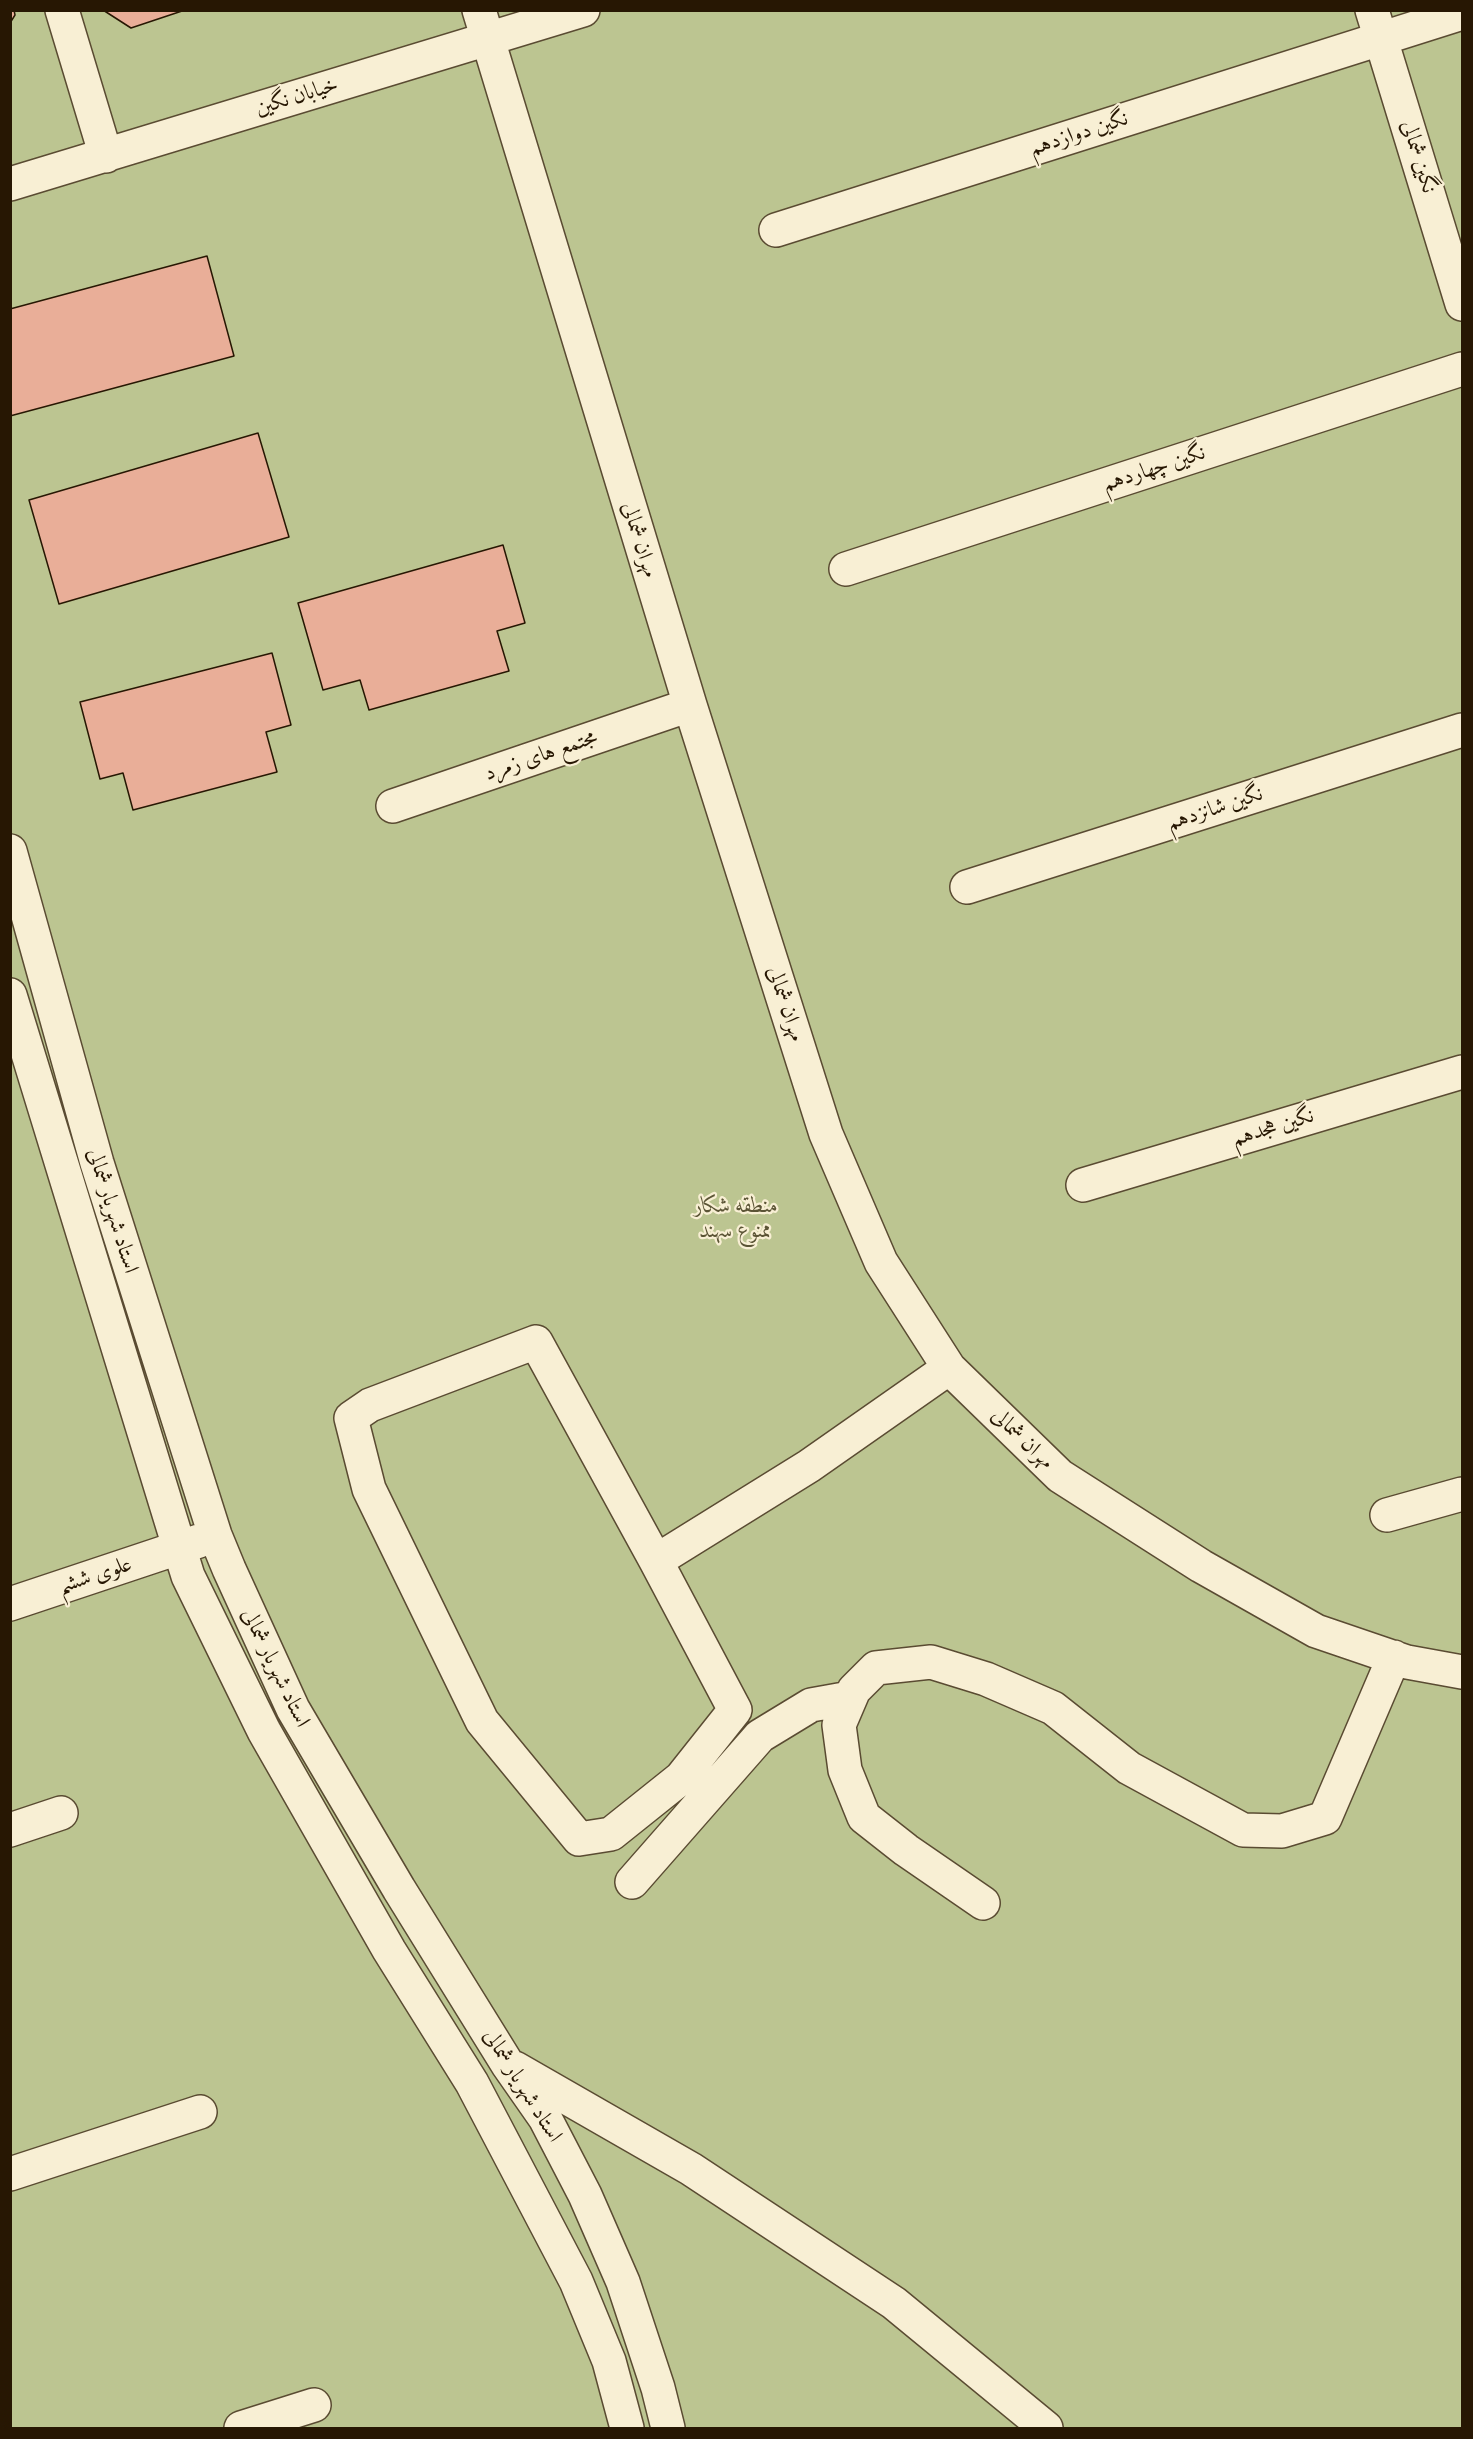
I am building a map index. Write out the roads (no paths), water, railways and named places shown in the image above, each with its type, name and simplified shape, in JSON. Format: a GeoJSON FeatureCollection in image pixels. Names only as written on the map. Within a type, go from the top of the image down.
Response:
{"type":"FeatureCollection","features":[{"type":"Feature","properties":{"kind":"street"},"geometry":{"type":"LineString","coordinates":[[62,10],[105,156]]}},
{"type":"Feature","properties":{"kind":"street","name":"خیابان نگین"},"geometry":{"type":"LineString","coordinates":[[10,184],[105,156],[483,25],[583,10]]}},
{"type":"Feature","properties":{"kind":"street","name":"نگین دوازدهم"},"geometry":{"type":"LineString","coordinates":[[776,230],[1377,24],[1462,13]]}},
{"type":"Feature","properties":{"kind":"street","name":"نگین شمالی"},"geometry":{"type":"LineString","coordinates":[[1377,24],[1462,304]]}},
{"type":"Feature","properties":{"kind":"street","name":"مهران شمالی"},"geometry":{"type":"LineString","coordinates":[[483,25],[690,705],[826,1134],[881,1262],[949,1368],[1060,1476],[1201,1566],[1316,1631],[1458,1675]]}},
{"type":"Feature","properties":{"kind":"street","name":"نگین چهاردهم"},"geometry":{"type":"LineString","coordinates":[[846,569],[1462,369]]}},
{"type":"Feature","properties":{"kind":"street","name":"مجتمع های زمرد"},"geometry":{"type":"LineString","coordinates":[[393,806],[690,705]]}},
{"type":"Feature","properties":{"kind":"street","name":"نگین شانزدهم"},"geometry":{"type":"LineString","coordinates":[[967,887],[1462,730]]}},
{"type":"Feature","properties":{"kind":"street","name":"استاد شهریار شمالی"},"geometry":{"type":"LineString","coordinates":[[10,851],[97,1163],[215,1535],[228,1569],[292,1709],[399,1889],[508,2065],[545,2118],[585,2195],[623,2282],[658,2388],[668,2428]]}},
{"type":"Feature","properties":{"kind":"street","name":"استاد شهریار شمالی"},"geometry":{"type":"LineString","coordinates":[[10,995],[188,1576],[264,1731],[389,1950],[472,2083],[576,2281],[609,2361],[627,2428]]}},
{"type":"Feature","properties":{"kind":"street","name":"نگین هجدهم"},"geometry":{"type":"LineString","coordinates":[[1083,1185],[1462,1072]]}},
{"type":"Feature","properties":{"kind":"street"},"geometry":{"type":"LineString","coordinates":[[536,1342],[656,1561],[735,1710],[681,1778],[611,1834],[579,1839],[482,1721],[369,1489],[351,1418],[370,1405],[536,1342]]}},
{"type":"Feature","properties":{"kind":"street"},"geometry":{"type":"LineString","coordinates":[[656,1561],[809,1466],[949,1368]]}},
{"type":"Feature","properties":{"kind":"street"},"geometry":{"type":"LineString","coordinates":[[1387,1515],[1462,1494]]}},
{"type":"Feature","properties":{"kind":"street","name":"علوی ششم"},"geometry":{"type":"LineString","coordinates":[[10,1604],[215,1535]]}},
{"type":"Feature","properties":{"kind":"street"},"geometry":{"type":"LineString","coordinates":[[984,1903],[906,1850],[864,1817],[845,1770],[839,1725],[854,1689],[876,1668],[931,1662],[986,1679],[1053,1708],[1129,1768],[1243,1830],[1282,1831],[1324,1818],[1394,1657]]}},
{"type":"Feature","properties":{"kind":"street"},"geometry":{"type":"LineString","coordinates":[[632,1882],[760,1736],[811,1705],[850,1698]]}},
{"type":"Feature","properties":{"kind":"street"},"geometry":{"type":"LineString","coordinates":[[10,1830],[61,1813]]}},
{"type":"Feature","properties":{"kind":"street"},"geometry":{"type":"LineString","coordinates":[[472,2083],[508,2065],[691,2169],[894,2303],[1046,2428]]}},
{"type":"Feature","properties":{"kind":"street"},"geometry":{"type":"LineString","coordinates":[[10,2174],[200,2112]]}},
{"type":"Feature","properties":{"kind":"street"},"geometry":{"type":"LineString","coordinates":[[241,2428],[314,2405]]}},
{"type":"Feature","properties":{"kind":"park label","name":"منطقه شکار ممنوع سهند"},"geometry":{"type":"Point","coordinates":[736,1220]}}]}
